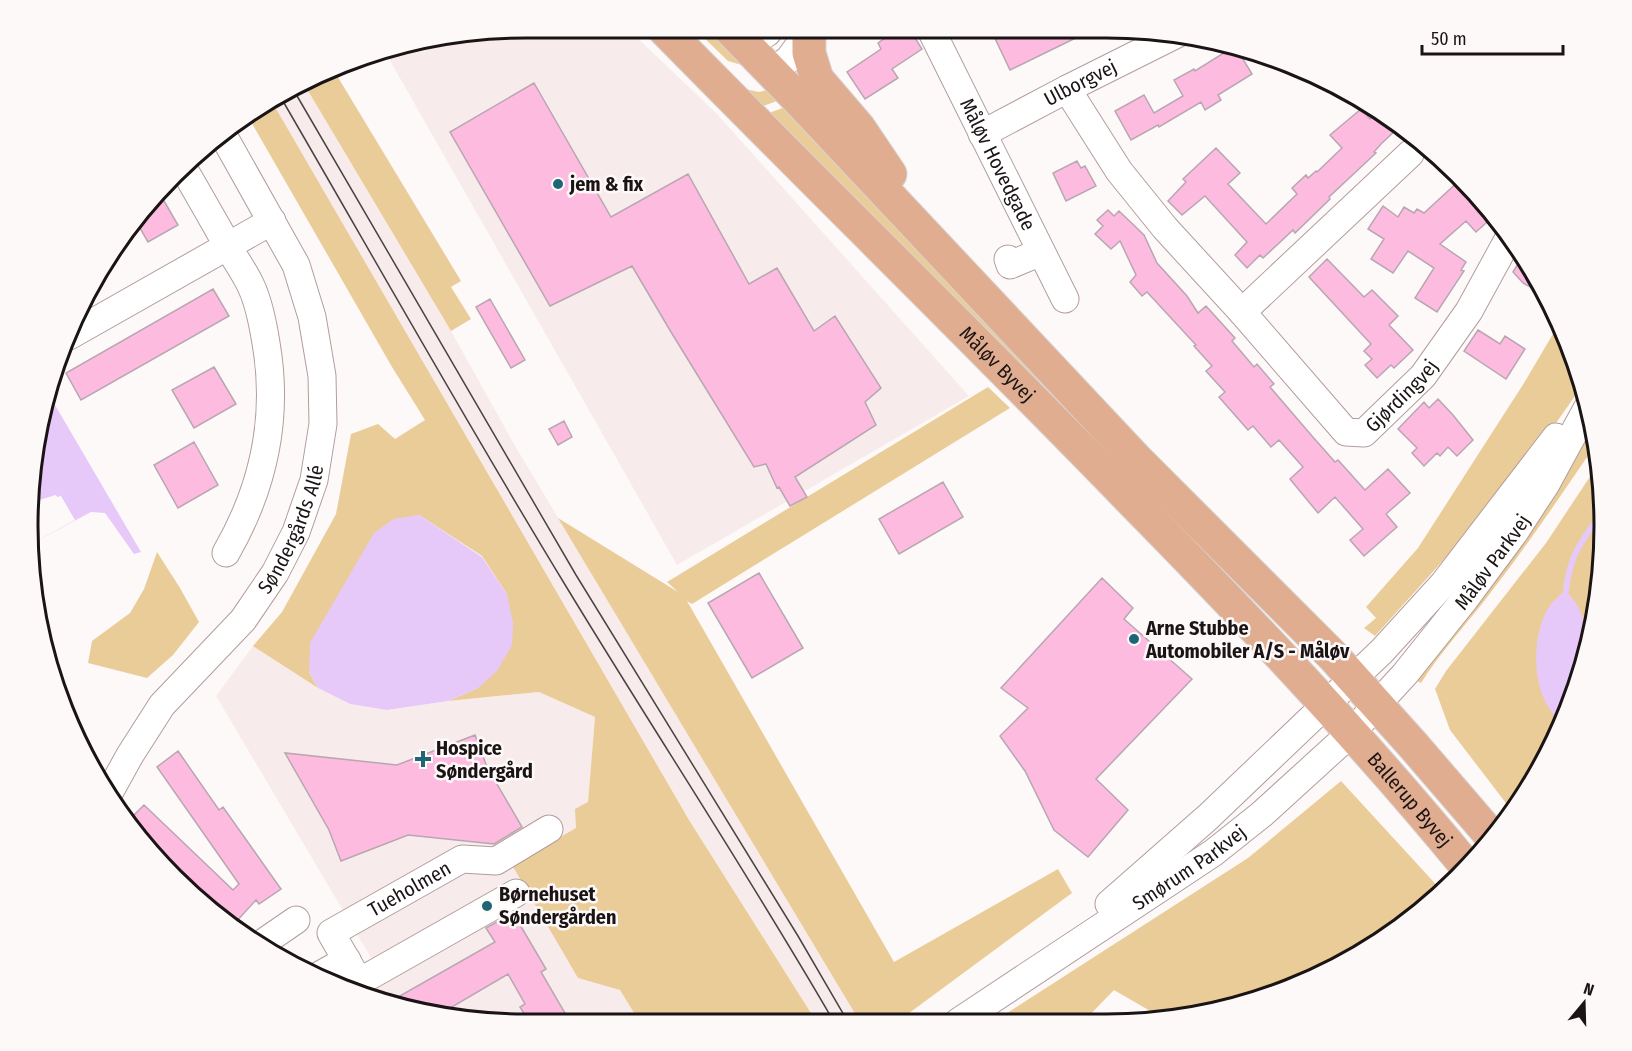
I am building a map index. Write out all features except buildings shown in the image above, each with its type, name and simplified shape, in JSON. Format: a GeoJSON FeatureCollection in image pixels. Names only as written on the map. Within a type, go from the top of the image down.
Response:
{"type":"FeatureCollection","features":[{"type":"Feature","properties":{"kind":"main road","name":"Måløv Byvej"},"geometry":{"type":"LineString","coordinates":[[673,38],[1048,414],[1211,581],[1338,719]]}},
{"type":"Feature","properties":{"kind":"main road"},"geometry":{"type":"LineString","coordinates":[[696,38],[729,69],[743,77],[757,78],[772,72]]}},
{"type":"Feature","properties":{"kind":"main road","name":"Måløv Byvej"},"geometry":{"type":"LineString","coordinates":[[751,38],[772,72],[942,253],[1136,459],[1333,656],[1377,705]]}},
{"type":"Feature","properties":{"kind":"main road"},"geometry":{"type":"LineString","coordinates":[[810,38],[809,53],[817,79],[859,128],[942,253]]}},
{"type":"Feature","properties":{"kind":"main road","name":"Ballerup Byvej"},"geometry":{"type":"LineString","coordinates":[[1377,705],[1487,831]]}},
{"type":"Feature","properties":{"kind":"main road","name":"Ballerup Byvej"},"geometry":{"type":"LineString","coordinates":[[1338,719],[1461,860]]}},
{"type":"Feature","properties":{"kind":"street"},"geometry":{"type":"LineString","coordinates":[[772,72],[789,59],[805,38]]}},
{"type":"Feature","properties":{"kind":"street","name":"Måløv Hovedgade"},"geometry":{"type":"LineString","coordinates":[[935,38],[1065,299]]}},
{"type":"Feature","properties":{"kind":"street","name":"Ulborgvej"},"geometry":{"type":"LineString","coordinates":[[982,134],[1162,41]]}},
{"type":"Feature","properties":{"kind":"street","name":"Gjørdingvej"},"geometry":{"type":"LineString","coordinates":[[1067,89],[1119,171],[1165,228],[1242,312],[1346,432],[1364,433],[1423,376],[1469,311],[1505,244]]}},
{"type":"Feature","properties":{"kind":"street","name":"Søndergårds Allé"},"geometry":{"type":"LineString","coordinates":[[113,786],[162,705],[243,620],[275,573],[296,532],[314,480],[323,424],[322,376],[312,317],[296,265],[226,140]]}},
{"type":"Feature","properties":{"kind":"street"},"geometry":{"type":"LineString","coordinates":[[1242,312],[1410,154]]}},
{"type":"Feature","properties":{"kind":"street"},"geometry":{"type":"LineString","coordinates":[[187,174],[251,287],[264,326],[270,367],[271,408],[266,449],[255,492],[226,553]]}},
{"type":"Feature","properties":{"kind":"street"},"geometry":{"type":"LineString","coordinates":[[79,330],[272,221]]}},
{"type":"Feature","properties":{"kind":"street"},"geometry":{"type":"LineString","coordinates":[[1008,259],[1010,265],[1041,252]]}},
{"type":"Feature","properties":{"kind":"street","name":"Måløv Parkvej"},"geometry":{"type":"LineString","coordinates":[[1338,719],[1353,679],[1444,583],[1580,406]]}},
{"type":"Feature","properties":{"kind":"street","name":"Måløv Parkvej"},"geometry":{"type":"LineString","coordinates":[[1338,719],[1377,705],[1405,674],[1514,533],[1546,484],[1582,418]]}},
{"type":"Feature","properties":{"kind":"street","name":"Smørum Parkvej"},"geometry":{"type":"LineString","coordinates":[[970,1014],[1213,853],[1262,814],[1338,719]]}},
{"type":"Feature","properties":{"kind":"street","name":"Smørum Parkvej"},"geometry":{"type":"LineString","coordinates":[[1012,986],[1155,865],[1248,780],[1338,719]]}},
{"type":"Feature","properties":{"kind":"street","name":"Tueholmen"},"geometry":{"type":"LineString","coordinates":[[353,971],[331,933],[462,859],[495,861],[549,829]]}},
{"type":"Feature","properties":{"kind":"street"},"geometry":{"type":"LineString","coordinates":[[334,974],[353,971],[516,893]]}},
{"type":"Feature","properties":{"kind":"street"},"geometry":{"type":"LineString","coordinates":[[268,940],[296,920]]}},
{"type":"Feature","properties":{"kind":"shaded area"},"geometry":{"type":"Polygon","coordinates":[[[637,38],[717,114],[969,396],[677,565],[388,57],[430,47],[494,39],[637,38]]]}},
{"type":"Feature","properties":{"kind":"shaded area"},"geometry":{"type":"Polygon","coordinates":[[[704,38],[715,38],[745,66],[728,61],[704,38]]]}},
{"type":"Feature","properties":{"kind":"shaded area"},"geometry":{"type":"Polygon","coordinates":[[[337,76],[461,281],[451,287],[471,319],[451,331],[307,89],[337,76]]]}},
{"type":"Feature","properties":{"kind":"shaded area"},"geometry":{"type":"Polygon","coordinates":[[[307,89],[451,331],[514,444],[855,1014],[812,1014],[689,820],[275,107],[281,103],[307,89]]]}},
{"type":"Feature","properties":{"kind":"shaded area"},"geometry":{"type":"Polygon","coordinates":[[[745,89],[759,92],[767,90],[785,98],[758,108],[745,89]]]}},
{"type":"Feature","properties":{"kind":"shaded area"},"geometry":{"type":"Polygon","coordinates":[[[791,105],[1239,584],[1197,549],[766,114],[791,105]]]}},
{"type":"Feature","properties":{"kind":"shaded area"},"geometry":{"type":"Polygon","coordinates":[[[275,107],[689,820],[812,1014],[635,1014],[620,990],[578,978],[512,865],[576,828],[575,809],[588,802],[595,717],[539,692],[448,701],[478,688],[507,594],[482,556],[419,515],[309,672],[318,688],[253,646],[282,612],[336,514],[351,434],[378,424],[395,439],[425,420],[392,367],[251,122],[275,107]]]}},
{"type":"Feature","properties":{"kind":"shaded area"},"geometry":{"type":"Polygon","coordinates":[[[1554,332],[1576,394],[1510,482],[1375,636],[1364,628],[1376,618],[1366,607],[1418,548],[1554,332]]]}},
{"type":"Feature","properties":{"kind":"shaded area"},"geometry":{"type":"Polygon","coordinates":[[[988,387],[1010,408],[692,604],[687,601],[894,962],[1058,869],[1072,893],[908,1014],[855,1014],[558,518],[678,592],[667,582],[988,387]]]}},
{"type":"Feature","properties":{"kind":"shaded area"},"geometry":{"type":"Polygon","coordinates":[[[53,402],[141,552],[134,554],[105,513],[91,512],[38,540],[42,462],[53,402]]]}},
{"type":"Feature","properties":{"kind":"shaded area"},"geometry":{"type":"Polygon","coordinates":[[[1585,430],[1589,454],[1499,581],[1421,683],[1417,681],[1585,430]]]}},
{"type":"Feature","properties":{"kind":"shaded area"},"geometry":{"type":"Polygon","coordinates":[[[1591,475],[1593,557],[1585,621],[1578,652],[1569,682],[1544,741],[1507,804],[1450,730],[1435,689],[1446,671],[1546,543],[1591,475]]]}},
{"type":"Feature","properties":{"kind":"shaded area"},"geometry":{"type":"Polygon","coordinates":[[[419,515],[482,557],[507,594],[513,623],[512,645],[497,671],[478,688],[448,701],[387,710],[350,704],[318,688],[309,672],[310,643],[374,533],[394,519],[419,515]]]}},
{"type":"Feature","properties":{"kind":"shaded area"},"geometry":{"type":"Polygon","coordinates":[[[157,552],[199,622],[173,655],[147,678],[88,663],[92,641],[130,613],[144,589],[157,552]]]}},
{"type":"Feature","properties":{"kind":"shaded area"},"geometry":{"type":"Polygon","coordinates":[[[1566,590],[1577,605],[1584,625],[1569,682],[1556,715],[1544,698],[1536,665],[1539,630],[1554,601],[1566,590]]]}},
{"type":"Feature","properties":{"kind":"shaded area","name":"Hospice Søndergård"},"geometry":{"type":"Polygon","coordinates":[[[253,646],[318,688],[350,704],[387,710],[539,692],[595,717],[578,978],[620,990],[635,1014],[526,1014],[462,1009],[399,997],[364,986],[383,978],[216,696],[253,646]]]}},
{"type":"Feature","properties":{"kind":"shaded area"},"geometry":{"type":"Polygon","coordinates":[[[1341,781],[1436,885],[1404,913],[1350,948],[1293,976],[1233,997],[1150,1011],[1114,990],[1091,1014],[1005,1014],[1248,858],[1341,781]]]}},
{"type":"Feature","properties":{"kind":"pier"},"geometry":{"type":"Polygon","coordinates":[[[56,495],[61,496],[75,520],[38,540],[39,500],[56,495]]]}},
{"type":"Feature","properties":{"kind":"waterway"},"geometry":{"type":"LineString","coordinates":[[1566,590],[1574,557],[1594,524]]}},
{"type":"Feature","properties":{"kind":"tram line"},"geometry":{"type":"LineString","coordinates":[[296,95],[576,575],[798,936],[843,1014]]}},
{"type":"Feature","properties":{"kind":"tram line"},"geometry":{"type":"LineString","coordinates":[[283,102],[528,522],[829,1014]]}},
{"type":"Feature","properties":{"kind":"place","name":"jem & fix"},"geometry":{"type":"Point","coordinates":[558,184]}},
{"type":"Feature","properties":{"kind":"place","name":"Arne Stubbe Automobiler A/S - Måløv"},"geometry":{"type":"Point","coordinates":[1134,639]}},
{"type":"Feature","properties":{"kind":"place","name":"Hospice Søndergård"},"geometry":{"type":"Point","coordinates":[423,759]}},
{"type":"Feature","properties":{"kind":"place","name":"Børnehuset Søndergården"},"geometry":{"type":"Point","coordinates":[487,906]}}]}
